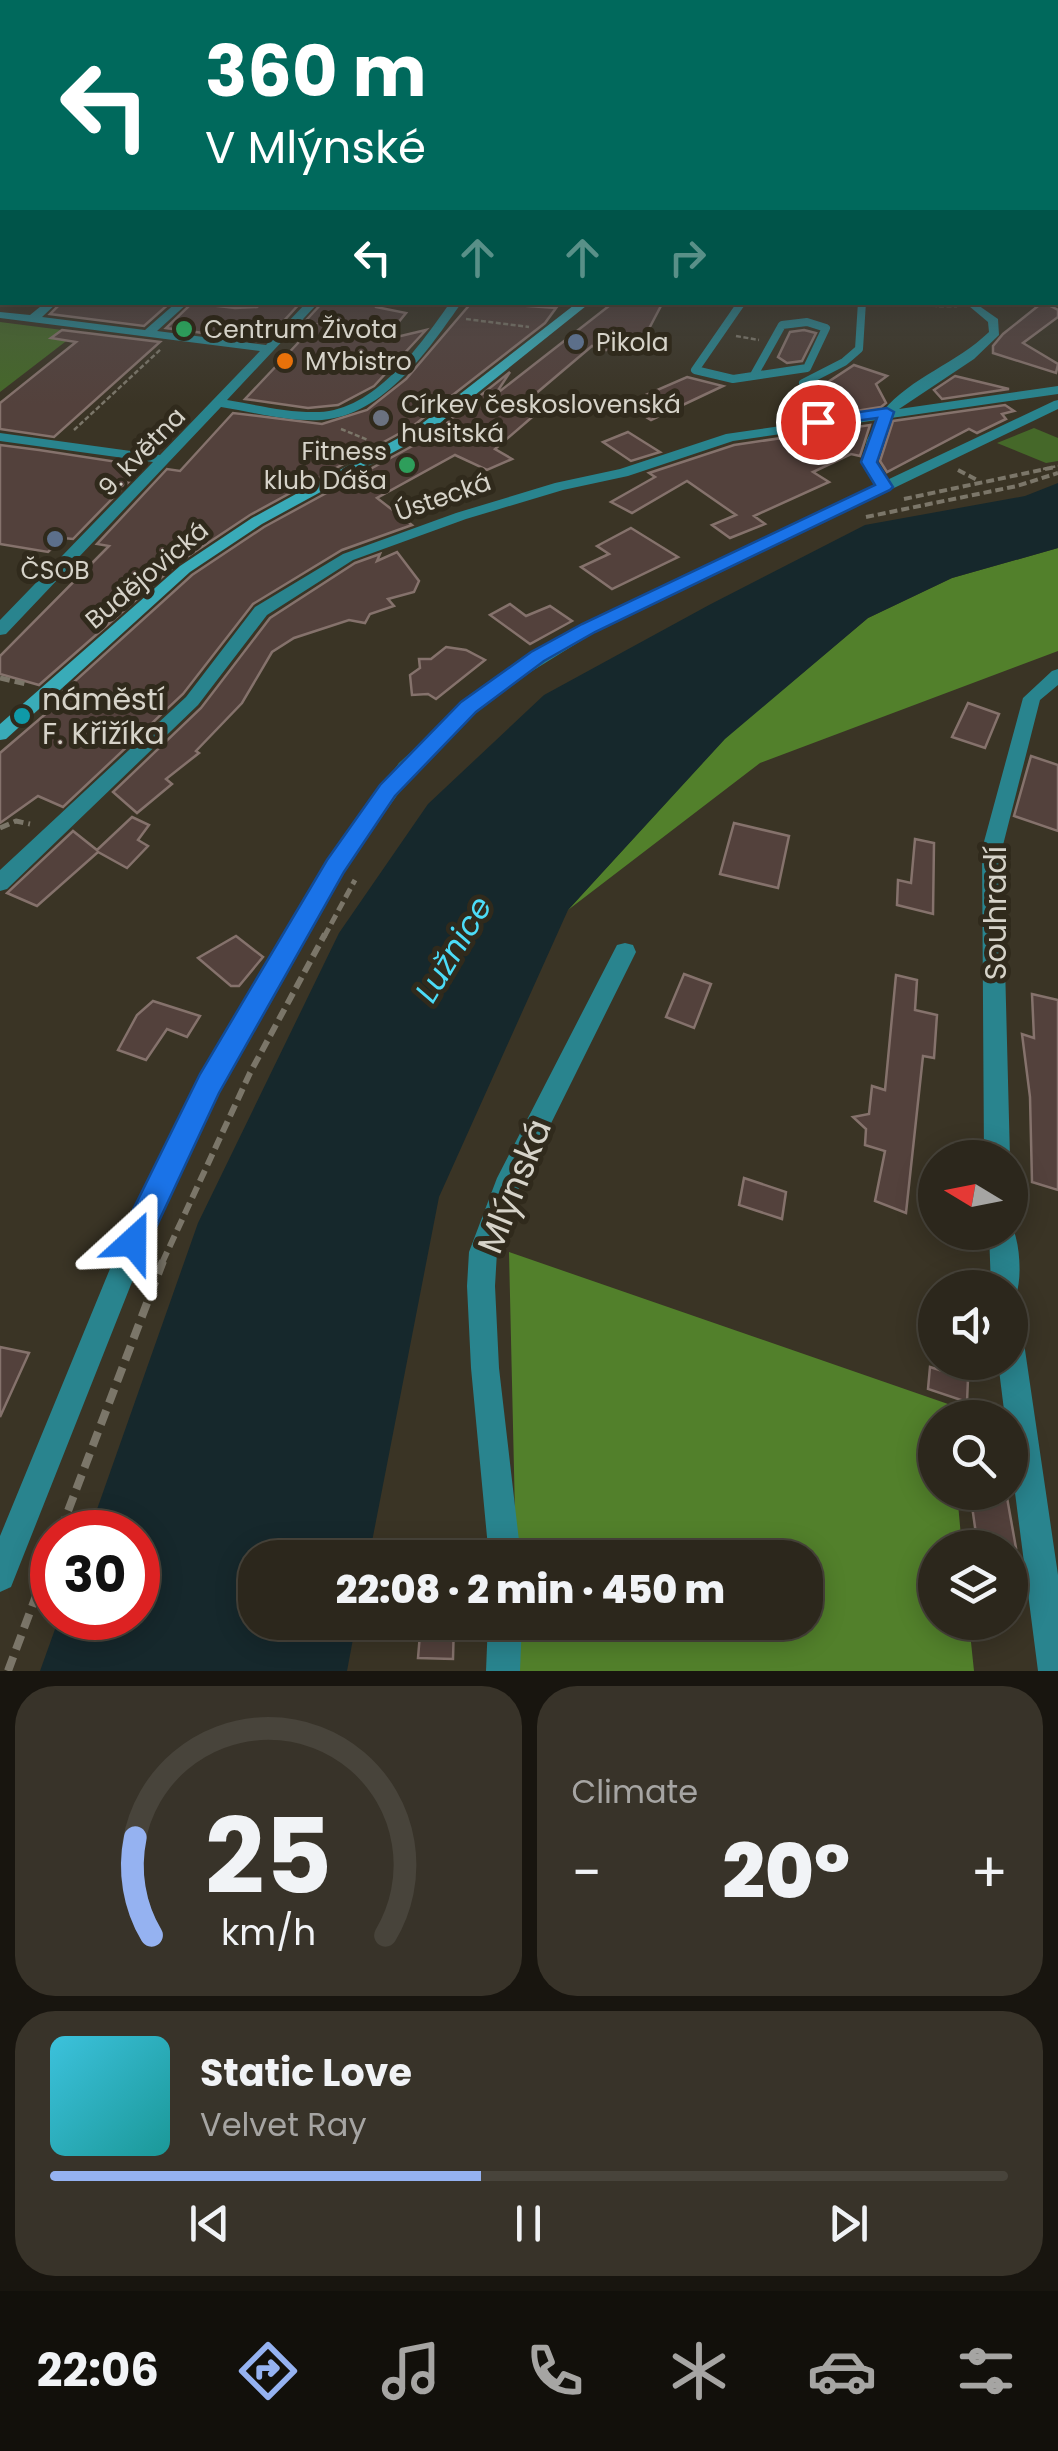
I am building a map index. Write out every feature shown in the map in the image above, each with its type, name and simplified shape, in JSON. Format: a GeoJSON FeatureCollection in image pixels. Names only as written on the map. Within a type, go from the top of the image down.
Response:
{"type":"FeatureCollection","features":[{"type":"Feature","properties":{"kind":"main road","name":"Budějovická"},"geometry":{"type":"LineString","coordinates":[[0,734],[185,569],[258,521],[420,432],[582,305]]}},
{"type":"Feature","properties":{"kind":"street"},"geometry":{"type":"LineString","coordinates":[[32,319],[49,305]]}},
{"type":"Feature","properties":{"kind":"street"},"geometry":{"type":"LineString","coordinates":[[148,333],[181,305]]}},
{"type":"Feature","properties":{"kind":"street","name":"9. května"},"geometry":{"type":"LineString","coordinates":[[0,630],[311,305]]}},
{"type":"Feature","properties":{"kind":"street"},"geometry":{"type":"LineString","coordinates":[[887,494],[869,462],[887,412],[922,382],[967,359],[996,332],[994,321],[975,306]]}},
{"type":"Feature","properties":{"kind":"street"},"geometry":{"type":"LineString","coordinates":[[220,403],[322,416],[338,413],[396,376],[457,308]]}},
{"type":"Feature","properties":{"kind":"street"},"geometry":{"type":"LineString","coordinates":[[0,315],[272,349]]}},
{"type":"Feature","properties":{"kind":"street","name":"Ústecká"},"geometry":{"type":"LineString","coordinates":[[0,883],[192,701],[262,611],[348,558],[461,516],[560,486],[624,473],[730,437],[887,412],[1026,397],[1056,401]]}},
{"type":"Feature","properties":{"kind":"street"},"geometry":{"type":"LineString","coordinates":[[0,1576],[122,1268],[165,1171],[209,1084],[336,866],[388,790],[468,707],[538,656],[588,628],[887,494],[1056,401]]}},
{"type":"Feature","properties":{"kind":"street"},"geometry":{"type":"LineString","coordinates":[[0,437],[165,460]]}},
{"type":"Feature","properties":{"kind":"street","name":"Souhradí"},"geometry":{"type":"LineString","coordinates":[[998,1140],[992,849],[1032,698],[1055,679]]}},
{"type":"Feature","properties":{"kind":"street","name":"Mlýnská"},"geometry":{"type":"LineString","coordinates":[[503,1540],[485,1368],[481,1286],[484,1252],[506,1187],[625,952]]}},
{"type":"Feature","properties":{"kind":"street"},"geometry":{"type":"LineString","coordinates":[[1015,1380],[1056,1671]]}},
{"type":"Feature","properties":{"kind":"street"},"geometry":{"type":"LineString","coordinates":[[503,1671],[504,1640]]}},
{"type":"Feature","properties":{"kind":"lane"},"geometry":{"type":"LineString","coordinates":[[740,305],[695,370],[719,380],[807,368],[826,328],[788,322],[779,328],[754,375]]}},
{"type":"Feature","properties":{"kind":"lane"},"geometry":{"type":"LineString","coordinates":[[803,383],[857,352],[863,340],[862,305]]}},
{"type":"Feature","properties":{"kind":"path"},"geometry":{"type":"LineString","coordinates":[[936,305],[975,306]]}},
{"type":"Feature","properties":{"kind":"path"},"geometry":{"type":"LineString","coordinates":[[457,308],[537,328]]}},
{"type":"Feature","properties":{"kind":"path"},"geometry":{"type":"LineString","coordinates":[[723,334],[772,342]]}},
{"type":"Feature","properties":{"kind":"path"},"geometry":{"type":"LineString","coordinates":[[57,446],[167,343]]}},
{"type":"Feature","properties":{"kind":"path"},"geometry":{"type":"LineString","coordinates":[[334,426],[379,444]]}},
{"type":"Feature","properties":{"kind":"path"},"geometry":{"type":"LineString","coordinates":[[954,468],[982,483]]}},
{"type":"Feature","properties":{"kind":"path"},"geometry":{"type":"LineString","coordinates":[[887,494],[1058,470]]}},
{"type":"Feature","properties":{"kind":"path"},"geometry":{"type":"LineString","coordinates":[[854,521],[1016,486],[1058,470]]}},
{"type":"Feature","properties":{"kind":"path"},"geometry":{"type":"LineString","coordinates":[[0,678],[26,684]]}},
{"type":"Feature","properties":{"kind":"path"},"geometry":{"type":"LineString","coordinates":[[68,1510],[164,1259],[250,1074],[356,879]]}},
{"type":"Feature","properties":{"kind":"path"},"geometry":{"type":"LineString","coordinates":[[180,1195],[192,1198]]}},
{"type":"Feature","properties":{"kind":"path"},"geometry":{"type":"LineString","coordinates":[[8,1671],[30,1612]]}},
{"type":"Feature","properties":{"kind":"green space"},"geometry":{"type":"Polygon","coordinates":[[[0,322],[78,332],[0,392],[0,322]]]}},
{"type":"Feature","properties":{"kind":"green space"},"geometry":{"type":"Polygon","coordinates":[[[1034,428],[1058,438],[1058,461],[1046,463],[997,443],[1034,428]]]}},
{"type":"Feature","properties":{"kind":"green space"},"geometry":{"type":"Polygon","coordinates":[[[1058,548],[1058,651],[760,763],[568,910],[725,738],[868,618],[952,578],[1058,548]]]}},
{"type":"Feature","properties":{"kind":"green space"},"geometry":{"type":"Polygon","coordinates":[[[509,1252],[936,1400],[918,1400],[918,1510],[959,1510],[960,1530],[918,1530],[918,1640],[971,1640],[974,1671],[519,1671],[518,1640],[823,1640],[823,1540],[516,1540],[509,1252]]]}},
{"type":"Feature","properties":{"kind":"water","name":"Lužnice"},"geometry":{"type":"Polygon","coordinates":[[[1058,483],[1058,548],[952,578],[868,618],[725,739],[568,910],[439,1197],[372,1540],[238,1540],[238,1640],[353,1640],[347,1671],[40,1671],[51,1640],[160,1640],[160,1510],[97,1510],[198,1223],[339,933],[428,804],[544,695],[709,605],[865,525],[1025,496],[1058,483]]]}},
{"type":"Feature","properties":{"kind":"building"},"geometry":{"type":"Polygon","coordinates":[[[59,305],[168,305],[144,326],[50,314],[59,305]]]}},
{"type":"Feature","properties":{"kind":"building"},"geometry":{"type":"Polygon","coordinates":[[[190,305],[298,305],[269,337],[256,340],[166,328],[190,305]]]}},
{"type":"Feature","properties":{"kind":"building"},"geometry":{"type":"Polygon","coordinates":[[[320,305],[376,305],[406,313],[384,340],[426,330],[374,386],[338,405],[308,408],[245,399],[315,325],[298,329],[320,305]]]}},
{"type":"Feature","properties":{"kind":"building"},"geometry":{"type":"Polygon","coordinates":[[[469,305],[556,308],[545,323],[413,426],[250,515],[178,563],[39,685],[0,674],[0,656],[109,546],[97,544],[167,469],[180,471],[233,413],[322,424],[367,410],[406,379],[469,305]]]}},
{"type":"Feature","properties":{"kind":"building"},"geometry":{"type":"Polygon","coordinates":[[[610,305],[661,305],[643,340],[624,335],[606,350],[592,346],[520,407],[538,412],[495,449],[512,459],[487,470],[455,455],[377,498],[412,525],[342,550],[253,604],[183,694],[63,807],[38,796],[0,823],[0,753],[70,693],[64,691],[192,575],[264,527],[427,438],[510,372],[495,395],[610,305]]]}},
{"type":"Feature","properties":{"kind":"building"},"geometry":{"type":"Polygon","coordinates":[[[1039,305],[1058,310],[1058,317],[1023,343],[1058,364],[1056,373],[993,353],[993,346],[1039,305]]]}},
{"type":"Feature","properties":{"kind":"building"},"geometry":{"type":"Polygon","coordinates":[[[62,330],[160,342],[54,437],[0,429],[0,403],[76,342],[51,338],[62,330]]]}},
{"type":"Feature","properties":{"kind":"building"},"geometry":{"type":"Polygon","coordinates":[[[790,332],[816,333],[802,361],[787,363],[778,357],[790,332]]]}},
{"type":"Feature","properties":{"kind":"building"},"geometry":{"type":"Polygon","coordinates":[[[854,365],[887,376],[876,384],[886,403],[831,415],[817,401],[832,399],[819,388],[854,365]]]}},
{"type":"Feature","properties":{"kind":"building"},"geometry":{"type":"Polygon","coordinates":[[[955,376],[1009,389],[942,399],[934,390],[955,376]]]}},
{"type":"Feature","properties":{"kind":"building"},"geometry":{"type":"Polygon","coordinates":[[[687,377],[723,386],[651,420],[625,404],[687,377]]]}},
{"type":"Feature","properties":{"kind":"building"},"geometry":{"type":"Polygon","coordinates":[[[1005,405],[1014,411],[1002,414],[1006,419],[977,433],[969,429],[887,472],[880,461],[893,421],[1005,405]]]}},
{"type":"Feature","properties":{"kind":"building"},"geometry":{"type":"Polygon","coordinates":[[[870,425],[860,456],[851,454],[813,472],[829,482],[754,516],[765,524],[730,538],[712,525],[736,515],[687,481],[632,513],[611,502],[655,477],[649,473],[734,445],[870,425]]]}},
{"type":"Feature","properties":{"kind":"building"},"geometry":{"type":"Polygon","coordinates":[[[628,432],[660,452],[631,461],[603,442],[628,432]]]}},
{"type":"Feature","properties":{"kind":"building"},"geometry":{"type":"Polygon","coordinates":[[[0,445],[144,466],[73,539],[63,538],[48,552],[0,544],[0,445]]]}},
{"type":"Feature","properties":{"kind":"building"},"geometry":{"type":"Polygon","coordinates":[[[631,528],[678,557],[612,589],[581,567],[609,554],[597,546],[631,528]]]}},
{"type":"Feature","properties":{"kind":"building"},"geometry":{"type":"Polygon","coordinates":[[[397,552],[419,581],[414,592],[388,599],[394,606],[370,614],[365,623],[349,620],[294,638],[272,652],[242,703],[196,751],[199,753],[166,779],[172,784],[137,813],[113,792],[201,708],[270,618],[355,563],[380,554],[377,561],[397,552]]]}},
{"type":"Feature","properties":{"kind":"building"},"geometry":{"type":"Polygon","coordinates":[[[510,604],[526,616],[550,606],[572,621],[530,644],[490,615],[510,604]]]}},
{"type":"Feature","properties":{"kind":"building"},"geometry":{"type":"Polygon","coordinates":[[[446,647],[466,650],[485,660],[436,699],[428,694],[412,695],[410,675],[420,668],[419,659],[431,659],[446,647]]]}},
{"type":"Feature","properties":{"kind":"building"},"geometry":{"type":"Polygon","coordinates":[[[968,703],[999,714],[985,748],[952,737],[968,703]]]}},
{"type":"Feature","properties":{"kind":"building"},"geometry":{"type":"Polygon","coordinates":[[[1031,756],[1058,765],[1058,831],[1014,816],[1031,756]]]}},
{"type":"Feature","properties":{"kind":"building"},"geometry":{"type":"Polygon","coordinates":[[[132,817],[149,825],[138,840],[148,846],[127,868],[98,852],[37,906],[7,893],[73,831],[97,850],[132,817]]]}},
{"type":"Feature","properties":{"kind":"building"},"geometry":{"type":"Polygon","coordinates":[[[734,823],[789,836],[778,888],[720,874],[734,823]]]}},
{"type":"Feature","properties":{"kind":"building"},"geometry":{"type":"Polygon","coordinates":[[[915,839],[934,843],[933,914],[897,905],[898,880],[911,883],[915,839]]]}},
{"type":"Feature","properties":{"kind":"building"},"geometry":{"type":"Polygon","coordinates":[[[236,936],[263,957],[239,986],[231,986],[198,958],[236,936]]]}},
{"type":"Feature","properties":{"kind":"building"},"geometry":{"type":"Polygon","coordinates":[[[684,974],[711,984],[694,1028],[666,1017],[684,974]]]}},
{"type":"Feature","properties":{"kind":"building"},"geometry":{"type":"Polygon","coordinates":[[[896,975],[917,980],[915,1010],[937,1015],[934,1058],[923,1056],[906,1213],[875,1201],[885,1151],[865,1145],[866,1129],[853,1117],[869,1114],[872,1086],[885,1090],[896,975]]]}},
{"type":"Feature","properties":{"kind":"building"},"geometry":{"type":"Polygon","coordinates":[[[1032,994],[1058,1000],[1058,1190],[1032,1182],[1030,1097],[1022,1034],[1034,1038],[1032,994]]]}},
{"type":"Feature","properties":{"kind":"building"},"geometry":{"type":"Polygon","coordinates":[[[153,1001],[200,1016],[187,1037],[167,1029],[146,1060],[118,1050],[137,1015],[153,1001]]]}},
{"type":"Feature","properties":{"kind":"building"},"geometry":{"type":"Polygon","coordinates":[[[744,1178],[786,1192],[782,1219],[739,1205],[744,1178]]]}},
{"type":"Feature","properties":{"kind":"building"},"geometry":{"type":"Polygon","coordinates":[[[0,1347],[29,1353],[0,1417],[0,1347]]]}},
{"type":"Feature","properties":{"kind":"building"},"geometry":{"type":"Polygon","coordinates":[[[929,1380],[968,1380],[967,1400],[928,1389],[929,1380]]]}},
{"type":"Feature","properties":{"kind":"building"},"geometry":{"type":"Polygon","coordinates":[[[973,1510],[1009,1510],[1013,1530],[975,1530],[973,1510]]]}},
{"type":"Feature","properties":{"kind":"building"},"geometry":{"type":"Polygon","coordinates":[[[420,1640],[454,1640],[453,1659],[418,1658],[420,1640]]]}},
{"type":"Feature","properties":{"kind":"place","name":"Centrum Života"},"geometry":{"type":"Point","coordinates":[184,329]}},
{"type":"Feature","properties":{"kind":"place","name":"Pikola"},"geometry":{"type":"Point","coordinates":[576,342]}},
{"type":"Feature","properties":{"kind":"place","name":"MYbistro"},"geometry":{"type":"Point","coordinates":[285,361]}},
{"type":"Feature","properties":{"kind":"place","name":"Církev československá husitská"},"geometry":{"type":"Point","coordinates":[381,418]}},
{"type":"Feature","properties":{"kind":"place","name":"Fitness klub Dáša"},"geometry":{"type":"Point","coordinates":[407,465]}},
{"type":"Feature","properties":{"kind":"place","name":"ČSOB"},"geometry":{"type":"Point","coordinates":[55,539]}},
{"type":"Feature","properties":{"kind":"place","name":"náměstí F. Křižíka"},"geometry":{"type":"Point","coordinates":[22,716]}},
{"type":"Feature","properties":{"kind":"route"},"geometry":{"type":"LineString","coordinates":[[133,1242],[209,1084],[336,866],[406,768],[468,707],[538,656],[588,628],[884,487],[869,462],[887,412],[818,422]]}}]}
